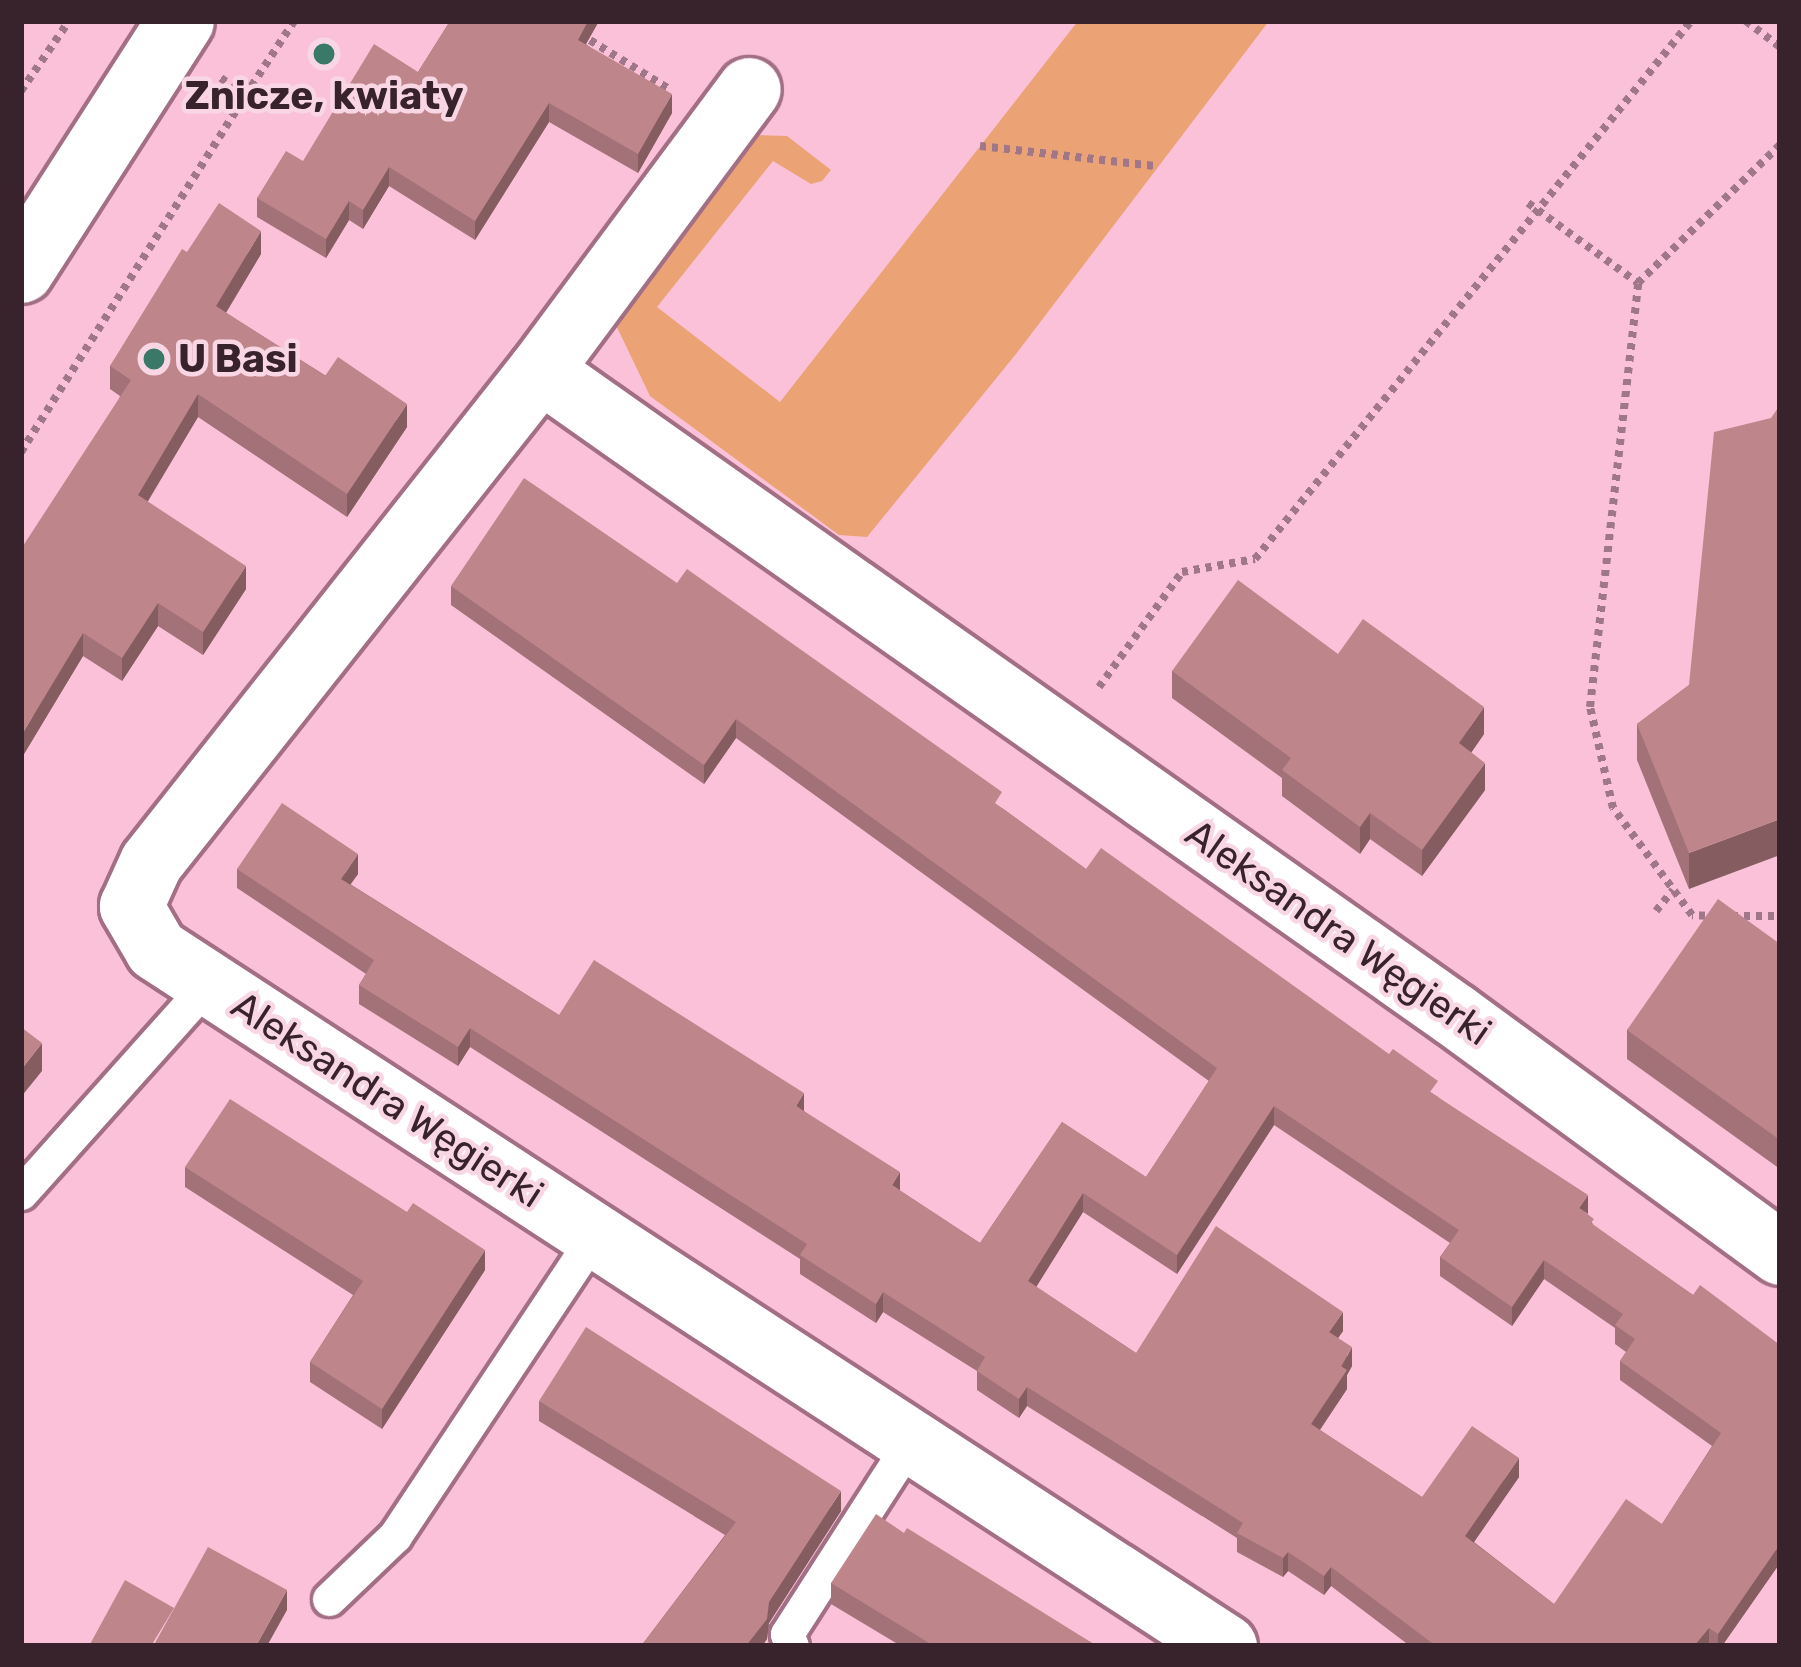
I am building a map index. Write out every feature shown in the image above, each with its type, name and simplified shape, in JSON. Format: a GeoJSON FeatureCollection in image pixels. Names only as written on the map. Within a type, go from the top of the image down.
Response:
{"type":"FeatureCollection","features":[{"type":"Feature","properties":{"kind":"street"},"geometry":{"type":"LineString","coordinates":[[21,270],[175,30]]}},
{"type":"Feature","properties":{"kind":"street","name":"Aleksandra Węgierki"},"geometry":{"type":"LineString","coordinates":[[737,107],[540,370],[151,862],[131,906],[156,950],[1225,1646]]}},
{"type":"Feature","properties":{"kind":"street","name":"Aleksandra Węgierki"},"geometry":{"type":"LineString","coordinates":[[540,370],[1455,1015],[1780,1253]]}},
{"type":"Feature","properties":{"kind":"lane"},"geometry":{"type":"LineString","coordinates":[[21,1193],[208,983]]}},
{"type":"Feature","properties":{"kind":"lane"},"geometry":{"type":"LineString","coordinates":[[329,1599],[395,1536],[595,1235]]}},
{"type":"Feature","properties":{"kind":"lane"},"geometry":{"type":"LineString","coordinates":[[792,1646],[787,1634],[911,1441]]}},
{"type":"Feature","properties":{"kind":"path"},"geometry":{"type":"LineString","coordinates":[[21,91],[69,21]]}},
{"type":"Feature","properties":{"kind":"path"},"geometry":{"type":"LineString","coordinates":[[21,452],[294,21]]}},
{"type":"Feature","properties":{"kind":"path"},"geometry":{"type":"LineString","coordinates":[[1093,698],[1182,572],[1255,560],[1691,21]]}},
{"type":"Feature","properties":{"kind":"path"},"geometry":{"type":"LineString","coordinates":[[1746,21],[1780,47]]}},
{"type":"Feature","properties":{"kind":"path"},"geometry":{"type":"LineString","coordinates":[[175,30],[245,96]]}},
{"type":"Feature","properties":{"kind":"path"},"geometry":{"type":"LineString","coordinates":[[578,33],[737,107]]}},
{"type":"Feature","properties":{"kind":"path"},"geometry":{"type":"LineString","coordinates":[[980,146],[1155,166]]}},
{"type":"Feature","properties":{"kind":"path"},"geometry":{"type":"LineString","coordinates":[[1694,931],[1692,915],[1612,808],[1590,707],[1638,283],[1780,146]]}},
{"type":"Feature","properties":{"kind":"path"},"geometry":{"type":"LineString","coordinates":[[1528,203],[1638,283]]}},
{"type":"Feature","properties":{"kind":"path"},"geometry":{"type":"LineString","coordinates":[[1656,910],[1672,890]]}},
{"type":"Feature","properties":{"kind":"path"},"geometry":{"type":"LineString","coordinates":[[1692,915],[1780,916]]}},
{"type":"Feature","properties":{"kind":"shaded area"},"geometry":{"type":"Polygon","coordinates":[[[1078,21],[1269,21],[1016,354],[867,537],[839,535],[650,396],[613,319],[755,135],[787,136],[831,170],[822,181],[811,184],[773,161],[657,307],[780,402],[1078,21]]]}},
{"type":"Feature","properties":{"kind":"building"},"geometry":{"type":"Polygon","coordinates":[[[450,21],[588,21],[578,40],[672,94],[638,154],[549,103],[475,221],[389,167],[363,210],[349,201],[326,239],[257,198],[286,151],[303,161],[374,44],[418,72],[450,21]]]}},
{"type":"Feature","properties":{"kind":"building"},"geometry":{"type":"Polygon","coordinates":[[[219,203],[261,231],[216,306],[325,376],[338,357],[407,404],[347,494],[198,394],[138,495],[246,566],[203,632],[158,603],[122,658],[83,633],[21,736],[21,549],[131,380],[110,366],[182,249],[187,252],[219,203]]]}},
{"type":"Feature","properties":{"kind":"building"},"geometry":{"type":"Polygon","coordinates":[[[1780,405],[1780,819],[1689,853],[1637,724],[1689,685],[1714,432],[1771,418],[1780,405]]]}},
{"type":"Feature","properties":{"kind":"building"},"geometry":{"type":"Polygon","coordinates":[[[524,478],[677,583],[687,569],[1002,792],[995,803],[1086,869],[1101,848],[1389,1054],[1393,1049],[1438,1081],[1430,1092],[1588,1195],[1579,1208],[1594,1219],[1591,1223],[1693,1295],[1700,1285],[1780,1345],[1780,1544],[1718,1634],[1709,1628],[1694,1646],[1436,1646],[1331,1567],[1324,1576],[1288,1552],[1283,1558],[1237,1533],[1243,1523],[1027,1387],[1019,1399],[977,1371],[985,1357],[883,1292],[876,1304],[800,1255],[807,1244],[470,1028],[458,1047],[359,985],[374,960],[237,869],[282,803],[358,854],[341,879],[559,1015],[594,960],[804,1093],[796,1106],[900,1172],[892,1185],[980,1243],[1062,1122],[1146,1177],[1217,1068],[736,719],[704,765],[451,586],[524,478]],[[1274,1106],[1177,1255],[1083,1193],[1028,1281],[1136,1353],[1216,1226],[1343,1312],[1329,1332],[1352,1347],[1341,1366],[1347,1370],[1311,1424],[1422,1497],[1472,1426],[1519,1458],[1465,1536],[1554,1604],[1626,1499],[1662,1524],[1721,1433],[1620,1361],[1635,1339],[1615,1325],[1623,1314],[1544,1260],[1512,1307],[1440,1257],[1459,1230],[1274,1106]]]}},
{"type":"Feature","properties":{"kind":"building"},"geometry":{"type":"Polygon","coordinates":[[[1238,580],[1338,654],[1363,619],[1484,707],[1459,743],[1485,763],[1422,850],[1370,813],[1360,827],[1282,770],[1291,758],[1172,671],[1238,580]]]}},
{"type":"Feature","properties":{"kind":"building"},"geometry":{"type":"Polygon","coordinates":[[[1718,899],[1780,944],[1780,1140],[1627,1030],[1718,899]]]}},
{"type":"Feature","properties":{"kind":"building"},"geometry":{"type":"Polygon","coordinates":[[[21,1027],[42,1043],[21,1070],[21,1027]]]}},
{"type":"Feature","properties":{"kind":"building"},"geometry":{"type":"Polygon","coordinates":[[[230,1099],[407,1212],[413,1203],[485,1250],[382,1409],[310,1362],[363,1281],[185,1167],[230,1099]]]}},
{"type":"Feature","properties":{"kind":"building"},"geometry":{"type":"Polygon","coordinates":[[[586,1327],[841,1491],[769,1602],[767,1619],[746,1646],[641,1646],[736,1522],[539,1401],[586,1327]]]}},
{"type":"Feature","properties":{"kind":"building"},"geometry":{"type":"Polygon","coordinates":[[[876,1514],[904,1533],[907,1528],[1097,1646],[934,1646],[831,1583],[876,1514]]]}},
{"type":"Feature","properties":{"kind":"building"},"geometry":{"type":"Polygon","coordinates":[[[208,1547],[287,1590],[256,1646],[160,1646],[155,1643],[208,1547]]]}},
{"type":"Feature","properties":{"kind":"building"},"geometry":{"type":"Polygon","coordinates":[[[125,1580],[174,1608],[151,1646],[89,1646],[125,1580]]]}},
{"type":"Feature","properties":{"kind":"place","name":"Znicze, kwiaty"},"geometry":{"type":"Point","coordinates":[324,54]}},
{"type":"Feature","properties":{"kind":"place","name":"U Basi"},"geometry":{"type":"Point","coordinates":[154,359]}}]}
